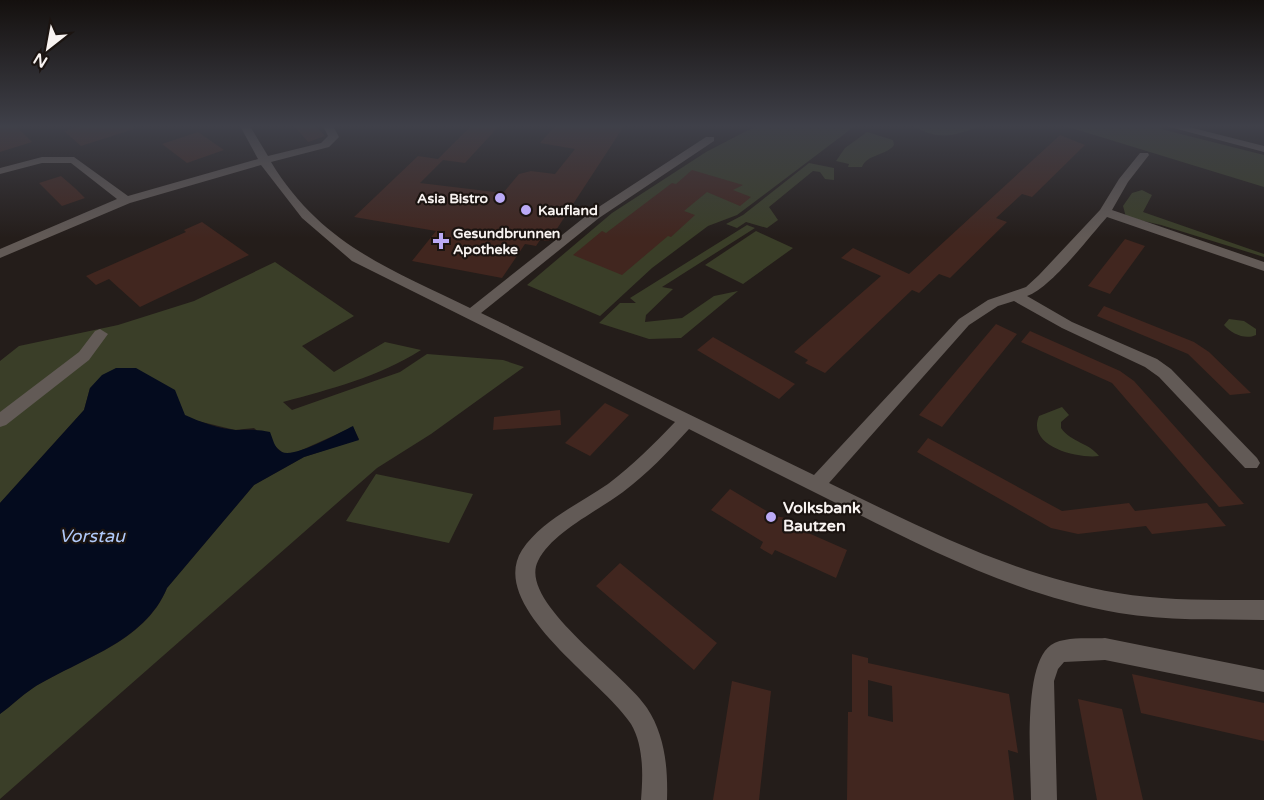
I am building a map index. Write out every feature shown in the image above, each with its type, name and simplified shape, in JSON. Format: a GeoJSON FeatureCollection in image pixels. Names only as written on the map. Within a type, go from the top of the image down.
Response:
{"type":"FeatureCollection","features":[{"type":"Feature","properties":{"kind":"street"},"geometry":{"type":"LineString","coordinates":[[3,167],[26,163]]}},
{"type":"Feature","properties":{"kind":"street"},"geometry":{"type":"LineString","coordinates":[[78,163],[126,200]]}},
{"type":"Feature","properties":{"kind":"street"},"geometry":{"type":"LineString","coordinates":[[0,254],[32,238],[126,200],[196,178],[255,163]]}},
{"type":"Feature","properties":{"kind":"street"},"geometry":{"type":"LineString","coordinates":[[266,163],[299,211],[333,241],[385,273],[908,530],[1017,578],[1118,603],[1180,609],[1264,610]]}},
{"type":"Feature","properties":{"kind":"street"},"geometry":{"type":"LineString","coordinates":[[471,314],[595,215],[673,163]]}},
{"type":"Feature","properties":{"kind":"street"},"geometry":{"type":"LineString","coordinates":[[817,484],[964,322],[993,303],[1031,290],[1044,278],[1105,212],[1138,163]]}},
{"type":"Feature","properties":{"kind":"street"},"geometry":{"type":"LineString","coordinates":[[1105,212],[1264,267]]}},
{"type":"Feature","properties":{"kind":"street"},"geometry":{"type":"LineString","coordinates":[[1016,296],[1067,325],[1151,363],[1166,373],[1251,463]]}},
{"type":"Feature","properties":{"kind":"street"},"geometry":{"type":"LineString","coordinates":[[0,421],[84,356],[100,334]]}},
{"type":"Feature","properties":{"kind":"street"},"geometry":{"type":"LineString","coordinates":[[654,800],[654,755],[638,714],[620,692],[538,611],[526,591],[524,572],[527,560],[541,542],[645,464],[687,420]]}},
{"type":"Feature","properties":{"kind":"street"},"geometry":{"type":"LineString","coordinates":[[1044,800],[1043,681],[1048,663],[1059,652],[1105,649],[1264,681]]}},
{"type":"Feature","properties":{"kind":"green space"},"geometry":{"type":"Polygon","coordinates":[[[689,163],[806,163],[737,215],[708,226],[652,268],[600,316],[527,285],[612,213],[689,163]]]}},
{"type":"Feature","properties":{"kind":"green space"},"geometry":{"type":"Polygon","coordinates":[[[809,163],[834,168],[834,180],[825,179],[820,172],[813,171],[769,207],[778,220],[767,228],[746,222],[737,228],[726,224],[743,215],[809,163]]]}},
{"type":"Feature","properties":{"kind":"green space"},"geometry":{"type":"Polygon","coordinates":[[[846,163],[864,163],[862,167],[848,167],[849,164],[846,163]]]}},
{"type":"Feature","properties":{"kind":"green space"},"geometry":{"type":"Polygon","coordinates":[[[1187,163],[1264,163],[1264,187],[1187,163]]]}},
{"type":"Feature","properties":{"kind":"green space"},"geometry":{"type":"Polygon","coordinates":[[[1142,190],[1152,195],[1143,212],[1264,254],[1264,257],[1161,225],[1126,217],[1123,206],[1132,193],[1142,190]]]}},
{"type":"Feature","properties":{"kind":"green space"},"geometry":{"type":"Polygon","coordinates":[[[747,225],[755,228],[662,287],[673,289],[646,315],[645,322],[682,318],[714,296],[738,291],[681,338],[649,339],[599,323],[620,303],[636,303],[630,298],[747,225]]]}},
{"type":"Feature","properties":{"kind":"green space"},"geometry":{"type":"Polygon","coordinates":[[[756,231],[793,248],[743,284],[705,265],[756,231]]]}},
{"type":"Feature","properties":{"kind":"green space"},"geometry":{"type":"Polygon","coordinates":[[[275,262],[354,316],[302,346],[334,372],[385,342],[421,350],[371,375],[283,402],[292,410],[400,372],[427,354],[503,360],[524,367],[431,434],[377,468],[0,799],[0,714],[33,688],[109,648],[143,623],[157,607],[167,588],[254,485],[304,457],[359,439],[353,427],[295,453],[283,453],[254,428],[235,430],[198,421],[90,388],[84,410],[0,503],[0,361],[19,346],[118,325],[194,301],[275,262]]]}},
{"type":"Feature","properties":{"kind":"green space"},"geometry":{"type":"Polygon","coordinates":[[[1229,319],[1244,321],[1256,329],[1256,335],[1247,337],[1231,331],[1224,325],[1229,319]]]}},
{"type":"Feature","properties":{"kind":"green space"},"geometry":{"type":"Polygon","coordinates":[[[1062,407],[1069,415],[1061,422],[1061,428],[1070,437],[1095,451],[1099,456],[1068,453],[1047,443],[1040,436],[1037,427],[1039,416],[1062,407]]]}},
{"type":"Feature","properties":{"kind":"green space"},"geometry":{"type":"Polygon","coordinates":[[[376,474],[473,494],[449,543],[346,521],[376,474]]]}},
{"type":"Feature","properties":{"kind":"water","name":"Vorstau"},"geometry":{"type":"Polygon","coordinates":[[[116,368],[136,368],[175,390],[185,415],[191,418],[223,428],[270,432],[275,446],[282,452],[288,453],[306,448],[353,426],[359,440],[304,457],[254,485],[167,588],[157,607],[143,623],[109,648],[33,688],[0,714],[0,503],[84,410],[90,388],[102,375],[116,368]]]}},
{"type":"Feature","properties":{"kind":"building"},"geometry":{"type":"Polygon","coordinates":[[[410,163],[440,163],[420,183],[503,193],[519,174],[531,171],[555,174],[564,163],[600,163],[549,241],[540,240],[536,246],[525,244],[502,278],[412,261],[436,231],[354,217],[410,163]]]}},
{"type":"Feature","properties":{"kind":"building"},"geometry":{"type":"Polygon","coordinates":[[[1029,163],[1066,163],[1032,197],[1022,194],[996,218],[1007,222],[950,278],[939,274],[919,293],[912,290],[825,373],[805,363],[808,360],[794,352],[881,276],[841,258],[853,248],[909,274],[1029,163]]]}},
{"type":"Feature","properties":{"kind":"building"},"geometry":{"type":"Polygon","coordinates":[[[692,170],[743,185],[733,190],[751,197],[740,206],[707,192],[684,211],[695,215],[622,275],[573,255],[602,231],[606,233],[672,183],[676,184],[692,170]]]}},
{"type":"Feature","properties":{"kind":"building"},"geometry":{"type":"Polygon","coordinates":[[[61,176],[85,198],[62,206],[39,183],[61,176]]]}},
{"type":"Feature","properties":{"kind":"building"},"geometry":{"type":"Polygon","coordinates":[[[202,222],[249,255],[140,307],[109,279],[96,285],[86,276],[186,232],[184,230],[202,222]]]}},
{"type":"Feature","properties":{"kind":"building"},"geometry":{"type":"Polygon","coordinates":[[[1125,239],[1145,246],[1110,294],[1088,286],[1125,239]]]}},
{"type":"Feature","properties":{"kind":"building"},"geometry":{"type":"Polygon","coordinates":[[[1104,306],[1194,342],[1209,352],[1251,393],[1230,395],[1188,354],[1097,316],[1104,306]]]}},
{"type":"Feature","properties":{"kind":"building"},"geometry":{"type":"Polygon","coordinates":[[[996,324],[1017,334],[942,427],[919,415],[996,324]]]}},
{"type":"Feature","properties":{"kind":"building"},"geometry":{"type":"Polygon","coordinates":[[[1030,331],[1120,371],[1134,381],[1244,504],[1219,507],[1112,383],[1021,342],[1030,331]]]}},
{"type":"Feature","properties":{"kind":"building"},"geometry":{"type":"Polygon","coordinates":[[[713,337],[795,384],[779,399],[697,350],[713,337]]]}},
{"type":"Feature","properties":{"kind":"building"},"geometry":{"type":"Polygon","coordinates":[[[605,403],[629,415],[590,456],[565,443],[605,403]]]}},
{"type":"Feature","properties":{"kind":"building"},"geometry":{"type":"Polygon","coordinates":[[[560,410],[561,425],[493,430],[494,417],[560,410]]]}},
{"type":"Feature","properties":{"kind":"building"},"geometry":{"type":"Polygon","coordinates":[[[928,438],[1062,511],[1129,503],[1135,511],[1207,503],[1226,526],[1152,534],[1146,526],[1078,534],[1051,528],[917,452],[928,438]]]}},
{"type":"Feature","properties":{"kind":"building"},"geometry":{"type":"Polygon","coordinates":[[[730,489],[775,516],[786,518],[797,528],[847,550],[836,578],[775,550],[772,555],[760,548],[763,542],[711,510],[730,489]]]}},
{"type":"Feature","properties":{"kind":"building"},"geometry":{"type":"Polygon","coordinates":[[[620,563],[717,643],[694,670],[596,586],[620,563]]]}},
{"type":"Feature","properties":{"kind":"building"},"geometry":{"type":"Polygon","coordinates":[[[852,654],[868,658],[868,663],[1009,694],[1018,753],[1008,750],[1014,800],[847,800],[848,712],[852,712],[852,654]],[[868,680],[868,716],[893,722],[892,686],[868,680]]]}},
{"type":"Feature","properties":{"kind":"building"},"geometry":{"type":"Polygon","coordinates":[[[1132,674],[1264,703],[1264,741],[1141,713],[1132,674]]]}},
{"type":"Feature","properties":{"kind":"building"},"geometry":{"type":"Polygon","coordinates":[[[732,681],[771,691],[759,800],[713,800],[732,681]]]}},
{"type":"Feature","properties":{"kind":"building"},"geometry":{"type":"Polygon","coordinates":[[[1078,699],[1122,709],[1143,800],[1097,800],[1078,699]]]}},
{"type":"Feature","properties":{"kind":"place","name":"Asia Bistro"},"geometry":{"type":"Point","coordinates":[500,198]}},
{"type":"Feature","properties":{"kind":"place","name":"Kaufland"},"geometry":{"type":"Point","coordinates":[526,210]}},
{"type":"Feature","properties":{"kind":"place","name":"Gesundbrunnen Apotheke"},"geometry":{"type":"Point","coordinates":[441,241]}},
{"type":"Feature","properties":{"kind":"place","name":"Volksbank Bautzen"},"geometry":{"type":"Point","coordinates":[771,517]}}]}
